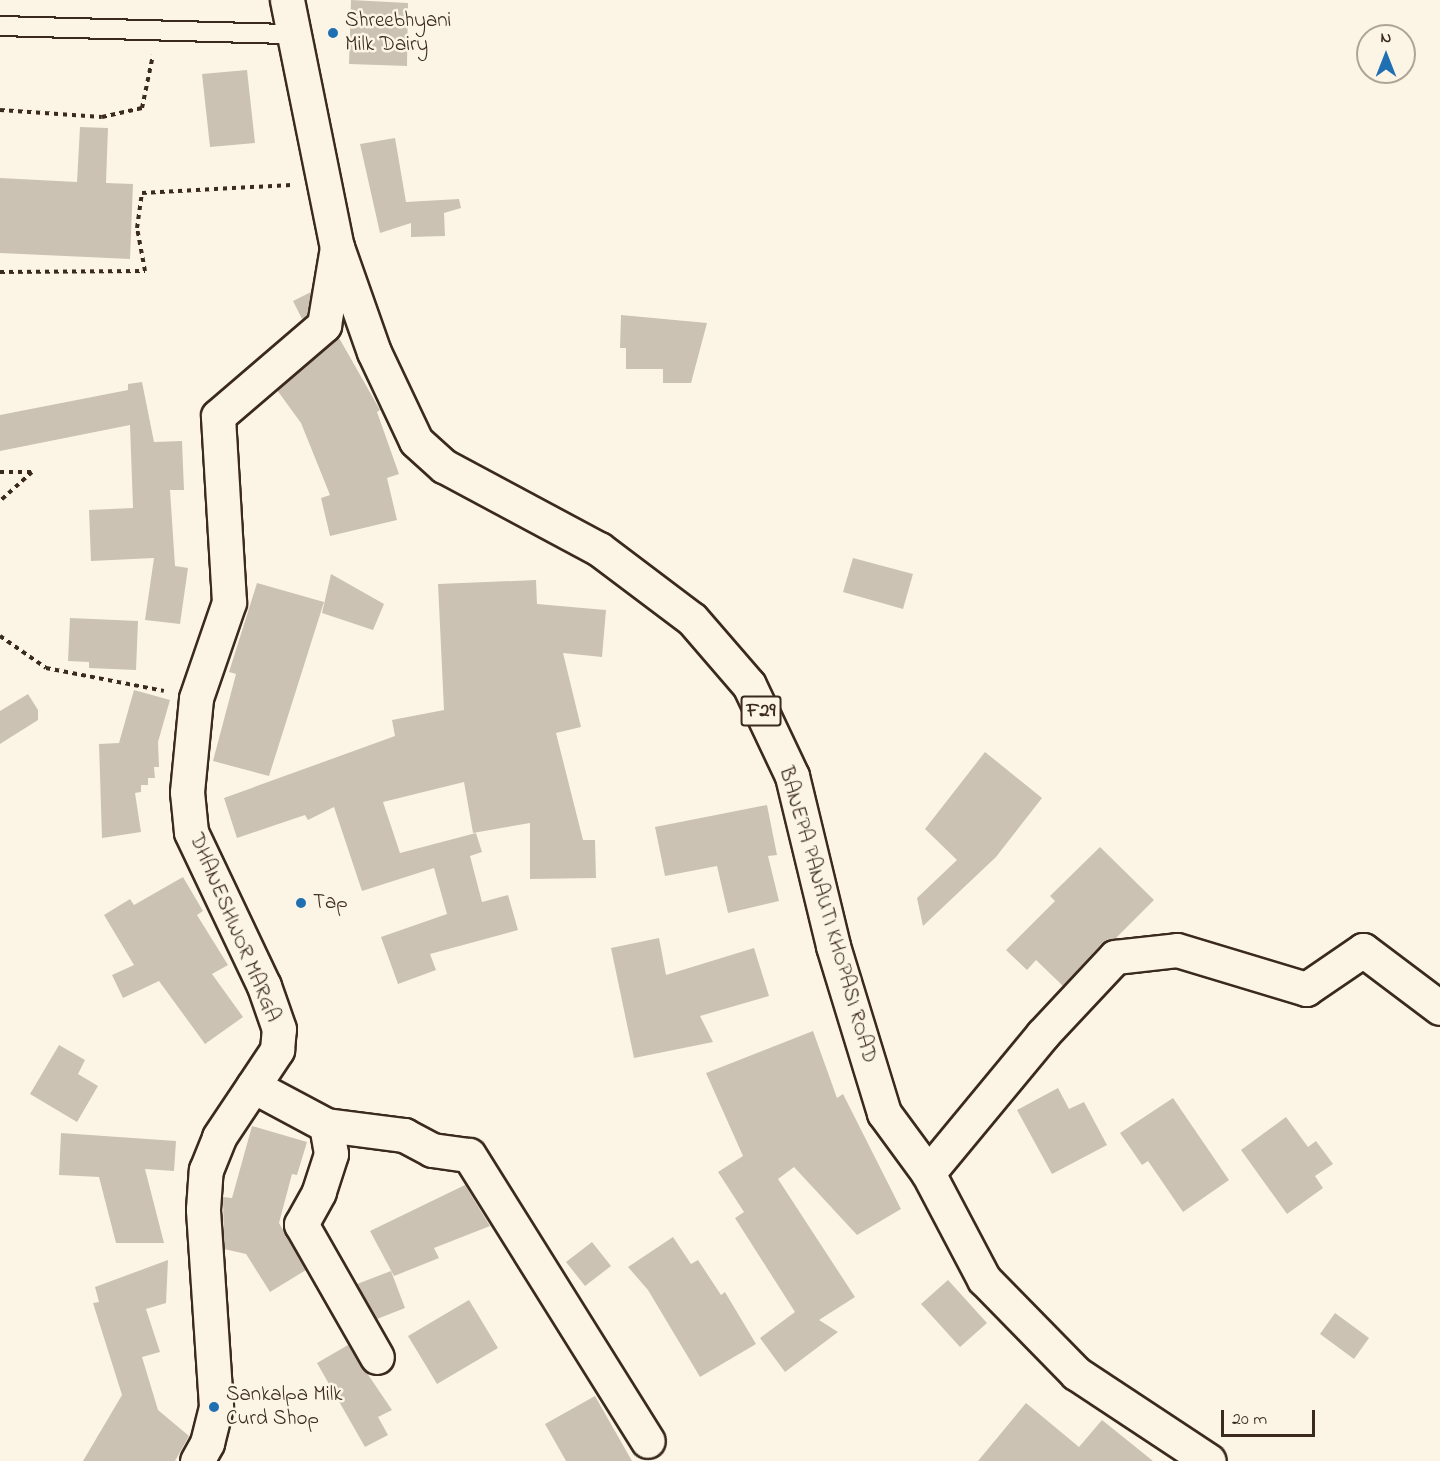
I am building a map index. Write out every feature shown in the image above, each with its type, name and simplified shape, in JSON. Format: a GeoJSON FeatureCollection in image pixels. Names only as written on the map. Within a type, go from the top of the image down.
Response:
{"type":"FeatureCollection","features":[{"type":"Feature","properties":{"kind":"street","name":"BANEPA PANAUTI KHOPASI ROAD"},"geometry":{"type":"LineString","coordinates":[[287,0],[292,34],[337,247],[374,352],[416,441],[444,466],[599,549],[692,619],[749,684],[792,776],[833,946],[884,1113],[928,1173],[984,1279],[1068,1365],[1209,1461]]}},
{"type":"Feature","properties":{"kind":"street","name":"DHANESHWOR MARGA"},"geometry":{"type":"LineString","coordinates":[[197,1461],[216,1406],[202,1209],[206,1170],[219,1137],[277,1050],[279,1029],[264,986],[191,832],[187,792],[196,698],[229,602],[218,416],[324,325],[337,247]]}},
{"type":"Feature","properties":{"kind":"street"},"geometry":{"type":"LineString","coordinates":[[928,1173],[1042,1035],[1115,957],[1177,950],[1306,989],[1363,950],[1440,1008]]}},
{"type":"Feature","properties":{"kind":"street"},"geometry":{"type":"LineString","coordinates":[[253,1086],[326,1125],[404,1135],[432,1150],[469,1155],[648,1441]]}},
{"type":"Feature","properties":{"kind":"street"},"geometry":{"type":"LineString","coordinates":[[326,1125],[331,1154],[319,1192],[301,1224],[377,1358]]}},
{"type":"Feature","properties":{"kind":"lane"},"geometry":{"type":"LineString","coordinates":[[0,26],[292,34]]}},
{"type":"Feature","properties":{"kind":"path"},"geometry":{"type":"LineString","coordinates":[[0,110],[102,117],[142,108],[155,31]]}},
{"type":"Feature","properties":{"kind":"path"},"geometry":{"type":"LineString","coordinates":[[0,272],[145,271],[137,228],[142,193],[323,184]]}},
{"type":"Feature","properties":{"kind":"path"},"geometry":{"type":"LineString","coordinates":[[0,472],[32,472],[0,501]]}},
{"type":"Feature","properties":{"kind":"path"},"geometry":{"type":"LineString","coordinates":[[0,636],[46,668],[196,698]]}},
{"type":"Feature","properties":{"kind":"building"},"geometry":{"type":"Polygon","coordinates":[[[351,0],[408,3],[407,66],[349,64],[351,0]]]}},
{"type":"Feature","properties":{"kind":"building"},"geometry":{"type":"Polygon","coordinates":[[[247,70],[255,143],[210,147],[202,74],[247,70]]]}},
{"type":"Feature","properties":{"kind":"building"},"geometry":{"type":"Polygon","coordinates":[[[80,127],[108,128],[106,183],[133,184],[130,259],[0,253],[0,178],[77,182],[80,127]]]}},
{"type":"Feature","properties":{"kind":"building"},"geometry":{"type":"Polygon","coordinates":[[[395,138],[406,202],[459,199],[461,208],[444,213],[445,236],[411,237],[411,223],[380,233],[360,144],[395,138]]]}},
{"type":"Feature","properties":{"kind":"building"},"geometry":{"type":"Polygon","coordinates":[[[311,292],[307,315],[302,319],[293,301],[311,292]]]}},
{"type":"Feature","properties":{"kind":"building"},"geometry":{"type":"Polygon","coordinates":[[[621,315],[707,323],[691,383],[663,383],[663,369],[626,369],[626,348],[620,348],[621,315]]]}},
{"type":"Feature","properties":{"kind":"building"},"geometry":{"type":"Polygon","coordinates":[[[338,336],[380,410],[377,412],[399,474],[387,478],[397,520],[330,536],[321,498],[330,495],[301,423],[277,390],[338,336]]]}},
{"type":"Feature","properties":{"kind":"building"},"geometry":{"type":"Polygon","coordinates":[[[142,382],[154,442],[182,441],[184,490],[170,490],[175,566],[188,568],[180,624],[145,620],[154,558],[91,561],[89,510],[133,508],[130,425],[0,451],[0,415],[128,390],[128,384],[142,382]]]}},
{"type":"Feature","properties":{"kind":"building"},"geometry":{"type":"Polygon","coordinates":[[[853,558],[913,574],[903,609],[843,592],[853,558]]]}},
{"type":"Feature","properties":{"kind":"building"},"geometry":{"type":"Polygon","coordinates":[[[331,574],[384,604],[373,630],[322,613],[331,574]]]}},
{"type":"Feature","properties":{"kind":"building"},"geometry":{"type":"Polygon","coordinates":[[[536,580],[537,604],[606,610],[602,657],[563,653],[581,727],[556,733],[583,840],[595,840],[596,878],[530,879],[530,823],[473,833],[464,782],[383,802],[400,853],[476,833],[482,852],[470,856],[482,902],[508,895],[518,930],[430,954],[436,970],[398,984],[381,937],[447,914],[434,868],[362,891],[334,807],[308,820],[305,815],[237,838],[224,798],[395,736],[392,720],[444,710],[438,584],[536,580]]]}},
{"type":"Feature","properties":{"kind":"building"},"geometry":{"type":"Polygon","coordinates":[[[257,583],[324,602],[269,776],[213,761],[236,674],[229,672],[257,583]]]}},
{"type":"Feature","properties":{"kind":"building"},"geometry":{"type":"Polygon","coordinates":[[[70,618],[138,621],[136,670],[89,668],[89,662],[68,661],[70,618]]]}},
{"type":"Feature","properties":{"kind":"building"},"geometry":{"type":"Polygon","coordinates":[[[134,690],[170,700],[158,742],[159,767],[154,767],[155,778],[148,778],[148,785],[141,785],[141,792],[135,793],[141,832],[102,838],[99,744],[119,743],[134,690]]]}},
{"type":"Feature","properties":{"kind":"building"},"geometry":{"type":"Polygon","coordinates":[[[28,694],[38,710],[38,720],[0,744],[0,711],[28,694]]]}},
{"type":"Feature","properties":{"kind":"building"},"geometry":{"type":"Polygon","coordinates":[[[985,752],[1042,798],[996,857],[923,926],[917,898],[957,860],[925,829],[985,752]]]}},
{"type":"Feature","properties":{"kind":"building"},"geometry":{"type":"Polygon","coordinates":[[[767,805],[777,855],[768,856],[779,901],[728,913],[717,866],[665,876],[655,827],[767,805]]]}},
{"type":"Feature","properties":{"kind":"building"},"geometry":{"type":"Polygon","coordinates":[[[1100,847],[1154,900],[1116,938],[1101,944],[1063,986],[1036,960],[1027,970],[1006,950],[1055,901],[1050,896],[1100,847]]]}},
{"type":"Feature","properties":{"kind":"building"},"geometry":{"type":"Polygon","coordinates":[[[183,877],[203,911],[197,915],[228,965],[212,974],[243,1017],[205,1044],[159,981],[123,998],[112,975],[134,965],[104,915],[130,899],[134,905],[183,877]]]}},
{"type":"Feature","properties":{"kind":"building"},"geometry":{"type":"Polygon","coordinates":[[[659,938],[666,975],[754,948],[769,996],[700,1016],[713,1042],[634,1058],[611,948],[659,938]]]}},
{"type":"Feature","properties":{"kind":"building"},"geometry":{"type":"Polygon","coordinates":[[[813,1031],[837,1098],[843,1094],[901,1209],[857,1235],[794,1167],[778,1179],[855,1297],[819,1320],[838,1332],[785,1372],[760,1338],[795,1312],[735,1218],[744,1212],[718,1172],[743,1156],[706,1073],[813,1031]]]}},
{"type":"Feature","properties":{"kind":"building"},"geometry":{"type":"Polygon","coordinates":[[[59,1045],[85,1060],[78,1074],[98,1086],[77,1122],[30,1094],[59,1045]]]}},
{"type":"Feature","properties":{"kind":"building"},"geometry":{"type":"Polygon","coordinates":[[[1058,1088],[1069,1109],[1084,1102],[1107,1145],[1052,1174],[1017,1110],[1058,1088]]]}},
{"type":"Feature","properties":{"kind":"building"},"geometry":{"type":"Polygon","coordinates":[[[1173,1098],[1229,1180],[1183,1212],[1148,1161],[1142,1165],[1120,1133],[1173,1098]]]}},
{"type":"Feature","properties":{"kind":"building"},"geometry":{"type":"Polygon","coordinates":[[[1286,1117],[1308,1147],[1316,1141],[1333,1164],[1315,1176],[1323,1188],[1287,1214],[1241,1150],[1286,1117]]]}},
{"type":"Feature","properties":{"kind":"building"},"geometry":{"type":"Polygon","coordinates":[[[252,1126],[307,1142],[297,1175],[292,1174],[279,1223],[306,1270],[270,1292],[246,1254],[224,1249],[223,1197],[232,1198],[252,1126]]]}},
{"type":"Feature","properties":{"kind":"building"},"geometry":{"type":"Polygon","coordinates":[[[61,1133],[176,1141],[174,1171],[145,1169],[164,1243],[116,1243],[99,1177],[59,1175],[61,1133]]]}},
{"type":"Feature","properties":{"kind":"building"},"geometry":{"type":"Polygon","coordinates":[[[465,1185],[490,1226],[434,1248],[439,1258],[394,1276],[370,1231],[465,1185]]]}},
{"type":"Feature","properties":{"kind":"building"},"geometry":{"type":"Polygon","coordinates":[[[673,1237],[691,1264],[698,1260],[721,1295],[725,1292],[756,1344],[700,1377],[648,1290],[628,1267],[673,1237]]]}},
{"type":"Feature","properties":{"kind":"building"},"geometry":{"type":"Polygon","coordinates":[[[592,1242],[611,1266],[585,1286],[566,1262],[592,1242]]]}},
{"type":"Feature","properties":{"kind":"building"},"geometry":{"type":"Polygon","coordinates":[[[168,1260],[166,1303],[146,1309],[160,1352],[142,1357],[158,1410],[189,1436],[175,1461],[83,1461],[122,1395],[93,1303],[99,1302],[95,1287],[168,1260]]]}},
{"type":"Feature","properties":{"kind":"building"},"geometry":{"type":"Polygon","coordinates":[[[391,1271],[405,1308],[377,1319],[357,1284],[391,1271]]]}},
{"type":"Feature","properties":{"kind":"building"},"geometry":{"type":"Polygon","coordinates":[[[948,1280],[987,1323],[960,1347],[921,1304],[948,1280]]]}},
{"type":"Feature","properties":{"kind":"building"},"geometry":{"type":"Polygon","coordinates":[[[469,1300],[498,1348],[437,1384],[408,1336],[469,1300]]]}},
{"type":"Feature","properties":{"kind":"building"},"geometry":{"type":"Polygon","coordinates":[[[1335,1313],[1369,1338],[1354,1359],[1320,1334],[1335,1313]]]}},
{"type":"Feature","properties":{"kind":"building"},"geometry":{"type":"Polygon","coordinates":[[[348,1345],[392,1410],[378,1417],[388,1435],[365,1447],[317,1363],[348,1345]]]}},
{"type":"Feature","properties":{"kind":"building"},"geometry":{"type":"Polygon","coordinates":[[[595,1396],[632,1461],[566,1461],[545,1424],[595,1396]]]}},
{"type":"Feature","properties":{"kind":"building"},"geometry":{"type":"Polygon","coordinates":[[[1026,1403],[1079,1447],[1102,1420],[1153,1461],[978,1461],[1026,1403]]]}},
{"type":"Feature","properties":{"kind":"place","name":"Shreebhyani Milk Dairy"},"geometry":{"type":"Point","coordinates":[333,33]}},
{"type":"Feature","properties":{"kind":"place","name":"Tap"},"geometry":{"type":"Point","coordinates":[301,903]}},
{"type":"Feature","properties":{"kind":"place","name":"Sankalpa Milk Curd Shop"},"geometry":{"type":"Point","coordinates":[214,1407]}}]}
